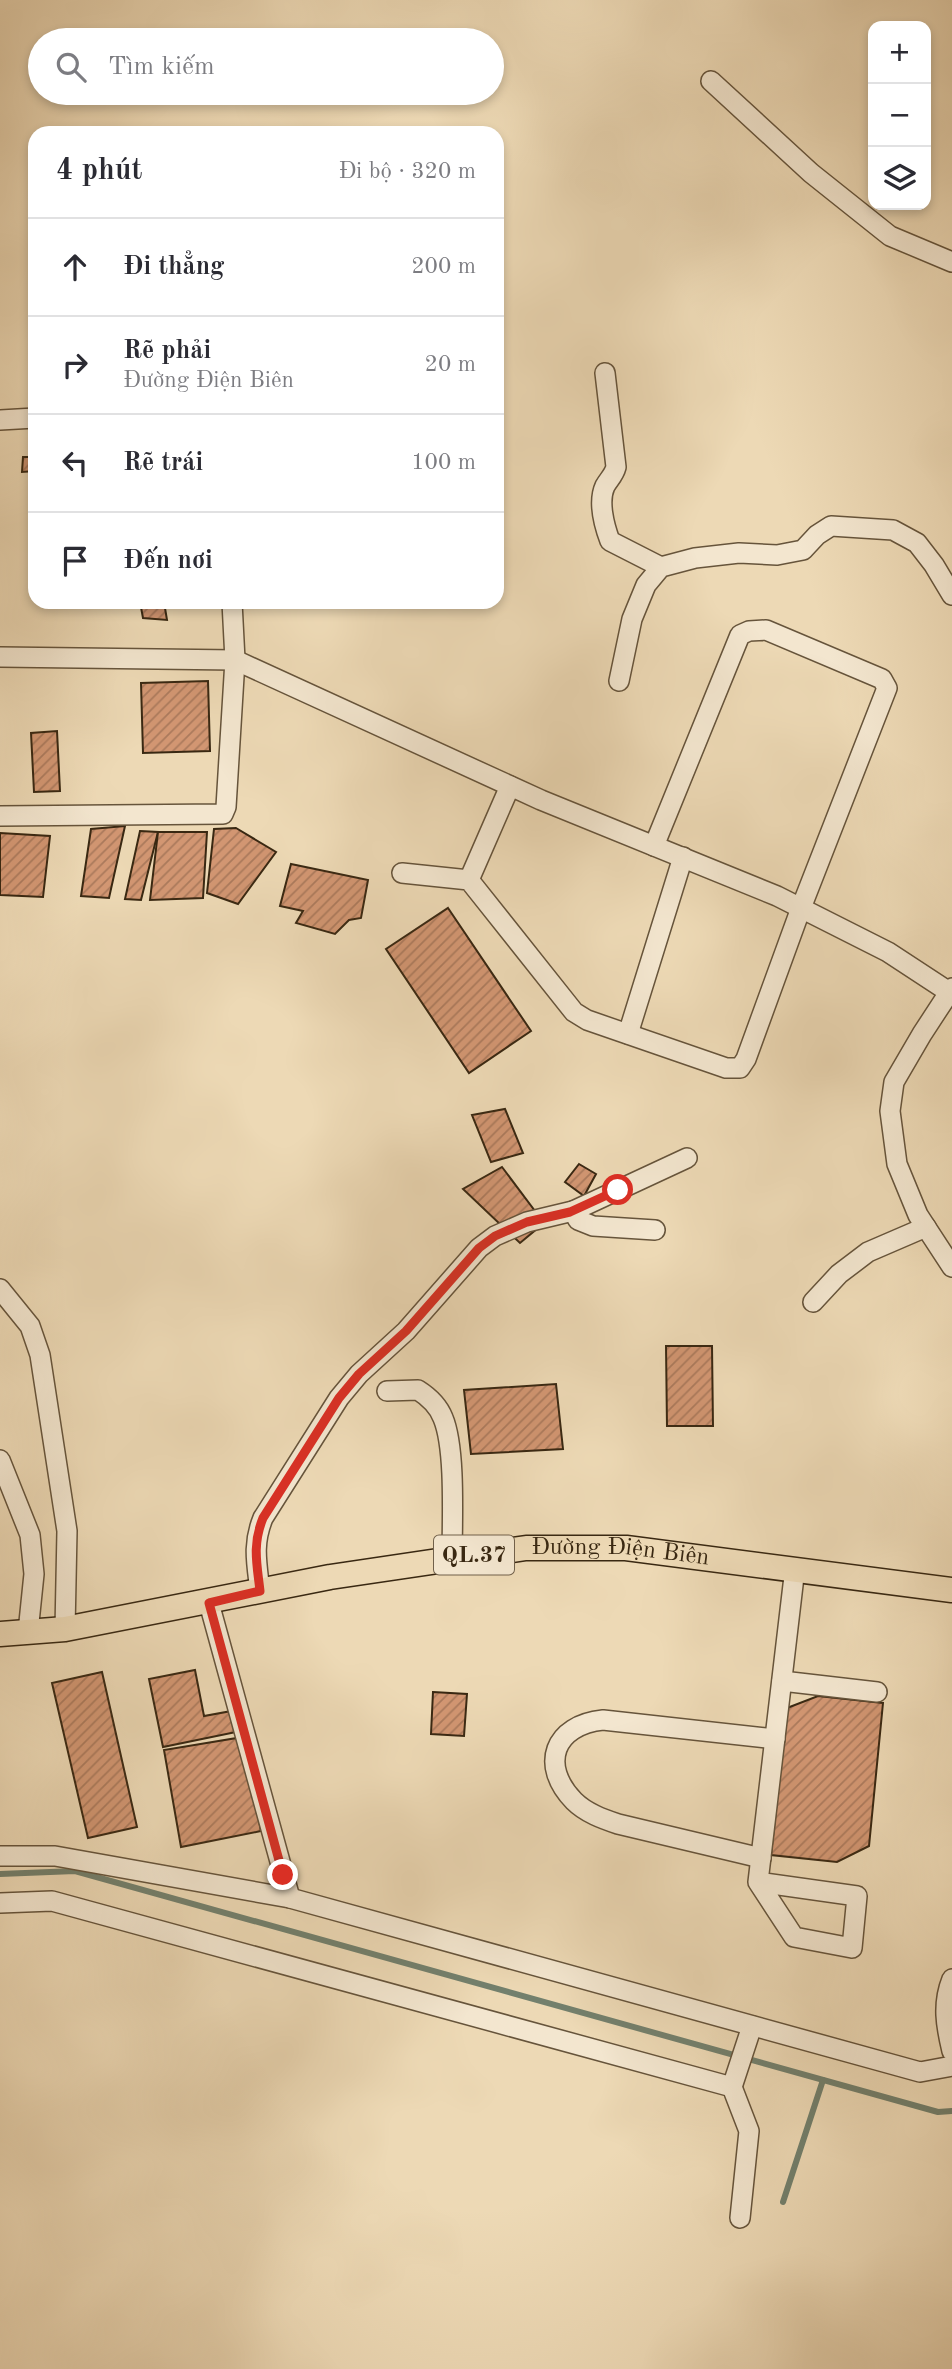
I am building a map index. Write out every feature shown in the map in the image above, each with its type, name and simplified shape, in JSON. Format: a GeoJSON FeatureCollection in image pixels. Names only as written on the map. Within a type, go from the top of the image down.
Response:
{"type":"FeatureCollection","features":[{"type":"Feature","properties":{"kind":"main road","name":"Đường Điện Biên"},"geometry":{"type":"LineString","coordinates":[[0,1634],[65,1629],[209,1603],[330,1577],[526,1548],[626,1548],[952,1590]]}},
{"type":"Feature","properties":{"kind":"street"},"geometry":{"type":"LineString","coordinates":[[711,81],[811,173],[890,236],[952,262]]}},
{"type":"Feature","properties":{"kind":"street"},"geometry":{"type":"LineString","coordinates":[[605,373],[616,467],[614,475],[603,489],[603,523],[610,541],[661,568]]}},
{"type":"Feature","properties":{"kind":"street"},"geometry":{"type":"LineString","coordinates":[[0,421],[28,419]]}},
{"type":"Feature","properties":{"kind":"street"},"geometry":{"type":"LineString","coordinates":[[619,681],[632,619],[646,585],[661,568],[695,558],[739,553],[777,555],[803,550],[817,535],[831,526],[893,530],[917,543],[952,595]]}},
{"type":"Feature","properties":{"kind":"street"},"geometry":{"type":"LineString","coordinates":[[0,816],[223,814],[226,807],[235,660],[232,609]]}},
{"type":"Feature","properties":{"kind":"street"},"geometry":{"type":"LineString","coordinates":[[402,873],[469,880],[574,1012],[587,1020],[726,1068],[740,1068],[747,1059],[887,688],[882,679],[766,631],[749,631],[740,635],[654,846]]}},
{"type":"Feature","properties":{"kind":"street"},"geometry":{"type":"LineString","coordinates":[[0,657],[235,660],[509,786],[777,895],[888,953],[951,990],[894,1082],[890,1111],[897,1164],[918,1215],[952,1267]]}},
{"type":"Feature","properties":{"kind":"street"},"geometry":{"type":"LineString","coordinates":[[469,880],[509,786]]}},
{"type":"Feature","properties":{"kind":"street"},"geometry":{"type":"LineString","coordinates":[[628,1034],[683,858]]}},
{"type":"Feature","properties":{"kind":"street"},"geometry":{"type":"LineString","coordinates":[[260,1591],[255,1546],[257,1532],[263,1518],[339,1398],[359,1374],[406,1331],[479,1248],[495,1236],[527,1222],[573,1211],[687,1158]]}},
{"type":"Feature","properties":{"kind":"street"},"geometry":{"type":"LineString","coordinates":[[573,1211],[578,1220],[593,1226],[655,1230]]}},
{"type":"Feature","properties":{"kind":"street"},"geometry":{"type":"LineString","coordinates":[[813,1302],[839,1275],[868,1252],[926,1227]]}},
{"type":"Feature","properties":{"kind":"street"},"geometry":{"type":"LineString","coordinates":[[0,1289],[30,1326],[40,1355],[67,1531],[65,1629]]}},
{"type":"Feature","properties":{"kind":"street"},"geometry":{"type":"LineString","coordinates":[[387,1391],[418,1390],[437,1406],[443,1417],[450,1467],[452,1559]]}},
{"type":"Feature","properties":{"kind":"street"},"geometry":{"type":"LineString","coordinates":[[0,1460],[30,1535],[34,1574],[28,1632]]}},
{"type":"Feature","properties":{"kind":"street"},"geometry":{"type":"LineString","coordinates":[[758,1882],[857,1896],[852,1948],[794,1937],[758,1882],[794,1568]]}},
{"type":"Feature","properties":{"kind":"street"},"geometry":{"type":"LineString","coordinates":[[209,1603],[290,1898]]}},
{"type":"Feature","properties":{"kind":"street"},"geometry":{"type":"LineString","coordinates":[[782,1681],[877,1692]]}},
{"type":"Feature","properties":{"kind":"street"},"geometry":{"type":"LineString","coordinates":[[761,1858],[618,1824],[596,1816],[575,1802],[557,1778],[555,1754],[562,1737],[571,1730],[585,1723],[603,1720],[775,1739]]}},
{"type":"Feature","properties":{"kind":"street"},"geometry":{"type":"LineString","coordinates":[[0,1856],[55,1856],[290,1898],[751,2030],[920,2072],[952,2066]]}},
{"type":"Feature","properties":{"kind":"street"},"geometry":{"type":"LineString","coordinates":[[0,1903],[52,1901],[734,2082]]}},
{"type":"Feature","properties":{"kind":"street"},"geometry":{"type":"LineString","coordinates":[[952,1979],[946,2002],[945,2023],[952,2051]]}},
{"type":"Feature","properties":{"kind":"street"},"geometry":{"type":"LineString","coordinates":[[740,2218],[749,2131],[734,2082],[751,2030]]}},
{"type":"Feature","properties":{"kind":"building"},"geometry":{"type":"Polygon","coordinates":[[[23,457],[28,457],[28,472],[22,472],[23,457]]]}},
{"type":"Feature","properties":{"kind":"building"},"geometry":{"type":"Polygon","coordinates":[[[141,609],[165,609],[167,620],[143,618],[141,609]]]}},
{"type":"Feature","properties":{"kind":"building"},"geometry":{"type":"Polygon","coordinates":[[[208,681],[210,751],[143,753],[141,683],[208,681]]]}},
{"type":"Feature","properties":{"kind":"building"},"geometry":{"type":"Polygon","coordinates":[[[57,731],[60,791],[34,792],[31,733],[57,731]]]}},
{"type":"Feature","properties":{"kind":"building"},"geometry":{"type":"Polygon","coordinates":[[[125,826],[109,898],[81,896],[91,829],[125,826]]]}},
{"type":"Feature","properties":{"kind":"building"},"geometry":{"type":"Polygon","coordinates":[[[236,828],[276,852],[238,904],[207,893],[214,829],[236,828]]]}},
{"type":"Feature","properties":{"kind":"building"},"geometry":{"type":"Polygon","coordinates":[[[140,831],[158,832],[141,900],[125,899],[140,831]]]}},
{"type":"Feature","properties":{"kind":"building"},"geometry":{"type":"Polygon","coordinates":[[[158,832],[207,832],[203,898],[150,900],[158,832]]]}},
{"type":"Feature","properties":{"kind":"building"},"geometry":{"type":"Polygon","coordinates":[[[0,833],[50,836],[43,897],[0,895],[0,833]]]}},
{"type":"Feature","properties":{"kind":"building"},"geometry":{"type":"Polygon","coordinates":[[[291,864],[368,880],[361,918],[349,920],[335,934],[296,923],[303,911],[280,906],[291,864]]]}},
{"type":"Feature","properties":{"kind":"building"},"geometry":{"type":"Polygon","coordinates":[[[448,908],[531,1031],[469,1073],[386,949],[448,908]]]}},
{"type":"Feature","properties":{"kind":"building"},"geometry":{"type":"Polygon","coordinates":[[[505,1109],[523,1153],[491,1162],[472,1115],[505,1109]]]}},
{"type":"Feature","properties":{"kind":"building"},"geometry":{"type":"Polygon","coordinates":[[[579,1164],[596,1174],[584,1196],[565,1182],[579,1164]]]}},
{"type":"Feature","properties":{"kind":"building"},"geometry":{"type":"Polygon","coordinates":[[[502,1167],[544,1223],[520,1243],[463,1189],[502,1167]]]}},
{"type":"Feature","properties":{"kind":"building"},"geometry":{"type":"Polygon","coordinates":[[[666,1346],[712,1346],[713,1426],[667,1426],[666,1346]]]}},
{"type":"Feature","properties":{"kind":"building"},"geometry":{"type":"Polygon","coordinates":[[[556,1384],[563,1449],[471,1454],[464,1390],[556,1384]]]}},
{"type":"Feature","properties":{"kind":"building"},"geometry":{"type":"Polygon","coordinates":[[[195,1670],[204,1716],[237,1710],[241,1731],[163,1747],[149,1679],[195,1670]]]}},
{"type":"Feature","properties":{"kind":"building"},"geometry":{"type":"Polygon","coordinates":[[[102,1672],[137,1827],[88,1838],[52,1683],[102,1672]]]}},
{"type":"Feature","properties":{"kind":"building"},"geometry":{"type":"Polygon","coordinates":[[[433,1692],[467,1694],[464,1736],[431,1734],[433,1692]]]}},
{"type":"Feature","properties":{"kind":"building"},"geometry":{"type":"Polygon","coordinates":[[[818,1696],[883,1703],[869,1846],[837,1862],[771,1855],[787,1708],[818,1696]]]}},
{"type":"Feature","properties":{"kind":"building"},"geometry":{"type":"Polygon","coordinates":[[[243,1737],[261,1831],[181,1847],[164,1750],[243,1737]]]}},
{"type":"Feature","properties":{"kind":"waterway"},"geometry":{"type":"LineString","coordinates":[[0,1874],[75,1871],[938,2112],[952,2111]]}},
{"type":"Feature","properties":{"kind":"waterway"},"geometry":{"type":"LineString","coordinates":[[783,2202],[823,2080]]}},
{"type":"Feature","properties":{"kind":"route"},"geometry":{"type":"LineString","coordinates":[[283,1875],[209,1603],[260,1591],[255,1546],[257,1532],[324,1420],[359,1374],[406,1331],[479,1248],[495,1236],[527,1222],[570,1212],[618,1190]]}}]}
